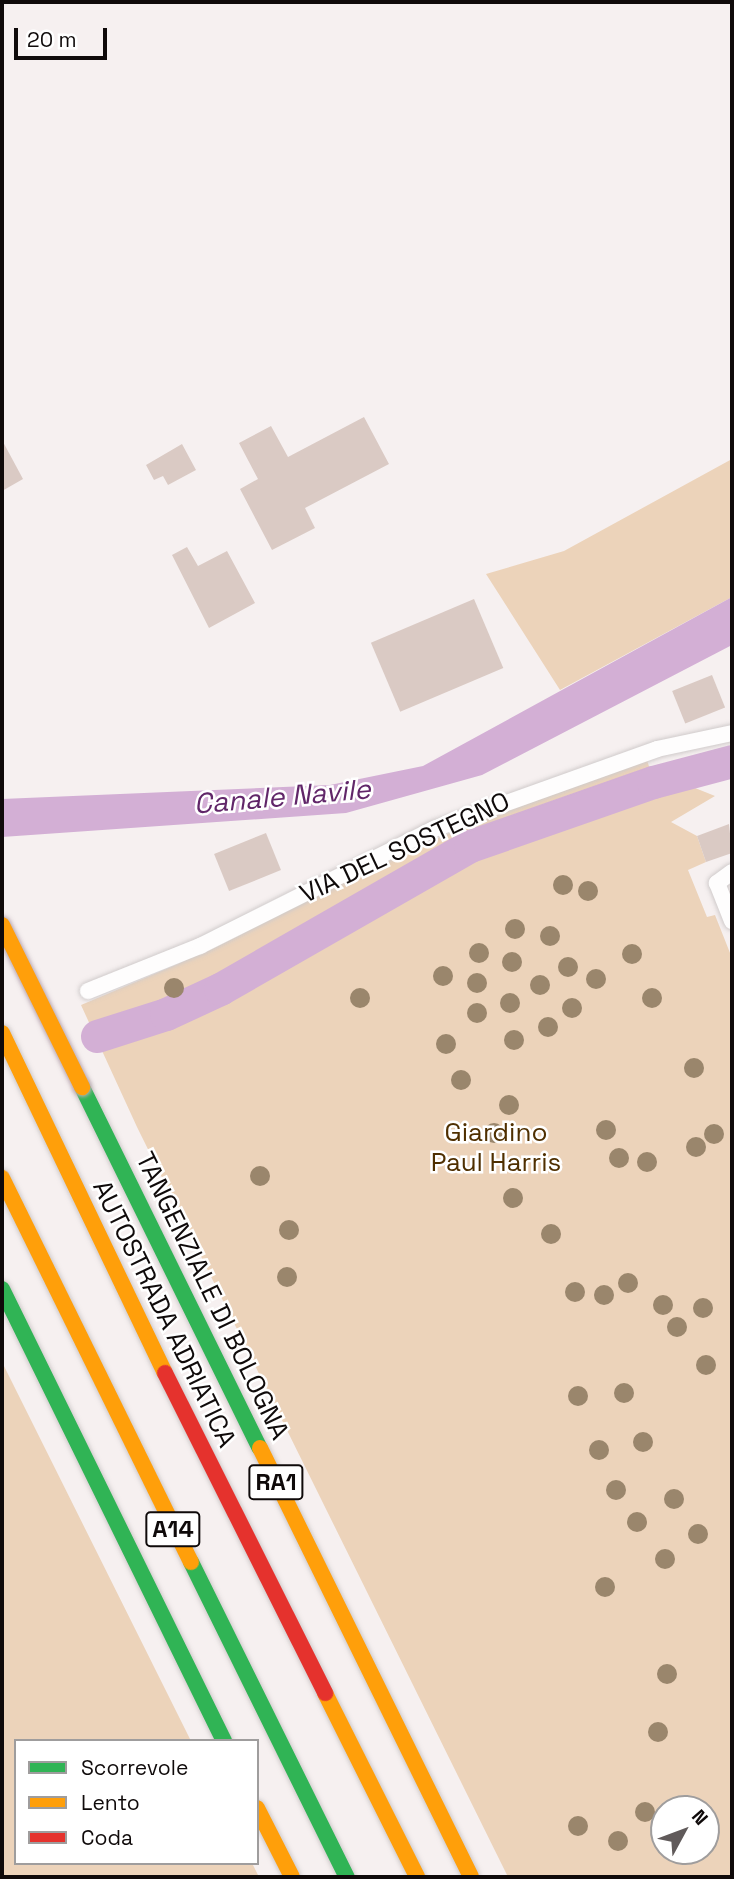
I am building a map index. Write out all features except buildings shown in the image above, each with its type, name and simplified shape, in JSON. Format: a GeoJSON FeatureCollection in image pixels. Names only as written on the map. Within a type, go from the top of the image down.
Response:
{"type":"FeatureCollection","features":[{"type":"Feature","properties":{"kind":"highway","name":"TANGENZIALE DI BOLOGNA"},"geometry":{"type":"LineString","coordinates":[[2,925],[471,1877]]}},
{"type":"Feature","properties":{"kind":"highway","name":"AUTOSTRADA ADRIATICA"},"geometry":{"type":"LineString","coordinates":[[2,1033],[192,1430],[416,1877]]}},
{"type":"Feature","properties":{"kind":"highway","name":"A14"},"geometry":{"type":"LineString","coordinates":[[2,1178],[347,1877]]}},
{"type":"Feature","properties":{"kind":"highway"},"geometry":{"type":"LineString","coordinates":[[2,1289],[223,1739]]}},
{"type":"Feature","properties":{"kind":"highway"},"geometry":{"type":"LineString","coordinates":[[259,1812],[292,1877]]}},
{"type":"Feature","properties":{"kind":"lane","name":"VIA DEL SOSTEGNO"},"geometry":{"type":"LineString","coordinates":[[89,991],[200,946],[434,829],[657,749],[732,733]]}},
{"type":"Feature","properties":{"kind":"lane"},"geometry":{"type":"LineString","coordinates":[[732,872],[717,883],[732,921]]}},
{"type":"Feature","properties":{"kind":"green space"},"geometry":{"type":"Polygon","coordinates":[[[732,459],[732,597],[560,690],[486,574],[564,551],[732,459]]]}},
{"type":"Feature","properties":{"kind":"green space","name":"Giardino Paul Harris"},"geometry":{"type":"Polygon","coordinates":[[[647,760],[658,796],[695,788],[715,796],[671,822],[697,836],[706,862],[688,870],[707,917],[715,915],[732,958],[732,1877],[508,1877],[137,1127],[81,1005],[178,964],[388,859],[514,806],[647,760]]]}},
{"type":"Feature","properties":{"kind":"green space"},"geometry":{"type":"Polygon","coordinates":[[[2,1362],[190,1739],[14,1739],[14,1865],[253,1865],[259,1877],[2,1877],[2,1362]]]}},
{"type":"Feature","properties":{"kind":"water"},"geometry":{"type":"Polygon","coordinates":[[[732,597],[732,645],[482,775],[346,813],[2,837],[2,799],[330,785],[423,766],[732,597]]]}},
{"type":"Feature","properties":{"kind":"waterway","name":"Canale Navile"},"geometry":{"type":"LineString","coordinates":[[97,1036],[166,1014],[220,989],[470,846],[653,782],[732,761]]}},
{"type":"Feature","properties":{"kind":"traffic: fast"},"geometry":{"type":"LineString","coordinates":[[82,1087],[260,1448]]}},
{"type":"Feature","properties":{"kind":"traffic: fast"},"geometry":{"type":"LineString","coordinates":[[2,1289],[223,1739]]}},
{"type":"Feature","properties":{"kind":"traffic: fast"},"geometry":{"type":"LineString","coordinates":[[191,1562],[347,1877]]}},
{"type":"Feature","properties":{"kind":"traffic: slow"},"geometry":{"type":"LineString","coordinates":[[2,925],[82,1087]]}},
{"type":"Feature","properties":{"kind":"traffic: slow"},"geometry":{"type":"LineString","coordinates":[[2,1033],[165,1373]]}},
{"type":"Feature","properties":{"kind":"traffic: slow"},"geometry":{"type":"LineString","coordinates":[[2,1178],[191,1562]]}},
{"type":"Feature","properties":{"kind":"traffic: slow"},"geometry":{"type":"LineString","coordinates":[[260,1448],[471,1877]]}},
{"type":"Feature","properties":{"kind":"traffic: slow"},"geometry":{"type":"LineString","coordinates":[[325,1693],[417,1877]]}},
{"type":"Feature","properties":{"kind":"traffic: slow"},"geometry":{"type":"LineString","coordinates":[[259,1812],[292,1877]]}},
{"type":"Feature","properties":{"kind":"traffic: jam"},"geometry":{"type":"LineString","coordinates":[[165,1373],[325,1693]]}}]}
